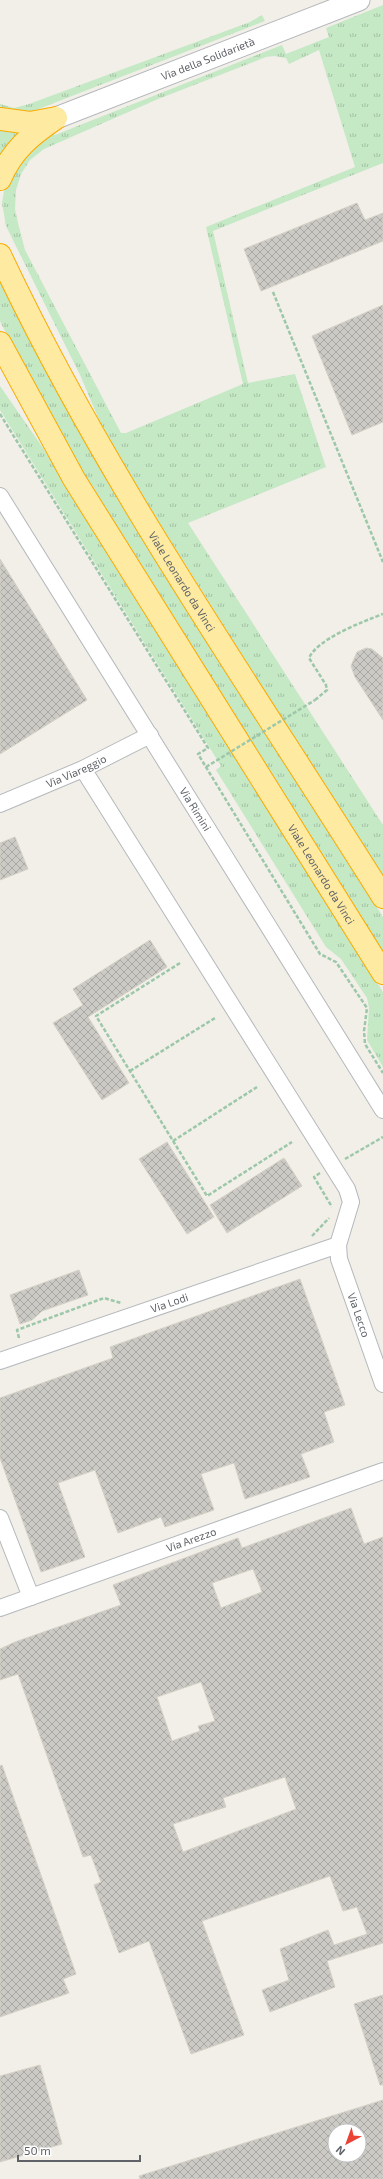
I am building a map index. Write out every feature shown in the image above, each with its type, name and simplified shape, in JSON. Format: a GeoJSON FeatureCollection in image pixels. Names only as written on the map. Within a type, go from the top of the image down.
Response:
{"type":"FeatureCollection","features":[{"type":"Feature","properties":{"kind":"highway"},"geometry":{"type":"LineString","coordinates":[[0,119],[30,123],[56,118]]}},
{"type":"Feature","properties":{"kind":"highway"},"geometry":{"type":"LineString","coordinates":[[0,179],[5,167],[19,147],[30,136],[56,118]]}},
{"type":"Feature","properties":{"kind":"highway","name":"Viale Leonardo da Vinci"},"geometry":{"type":"LineString","coordinates":[[0,244],[3,261],[39,334],[107,460],[383,897]]}},
{"type":"Feature","properties":{"kind":"highway","name":"Viale Leonardo da Vinci"},"geometry":{"type":"LineString","coordinates":[[0,343],[74,479],[383,972]]}},
{"type":"Feature","properties":{"kind":"street","name":"Via della Solidarietà"},"geometry":{"type":"LineString","coordinates":[[56,118],[360,0]]}},
{"type":"Feature","properties":{"kind":"street","name":"Via Rimini"},"geometry":{"type":"LineString","coordinates":[[4,501],[383,1110]]}},
{"type":"Feature","properties":{"kind":"street","name":"Via Viareggio"},"geometry":{"type":"LineString","coordinates":[[0,804],[82,769],[150,735]]}},
{"type":"Feature","properties":{"kind":"street"},"geometry":{"type":"LineString","coordinates":[[82,769],[348,1189],[351,1202],[338,1245]]}},
{"type":"Feature","properties":{"kind":"street","name":"Via Lodi"},"geometry":{"type":"LineString","coordinates":[[0,1361],[338,1245]]}},
{"type":"Feature","properties":{"kind":"street","name":"Via Lecco"},"geometry":{"type":"LineString","coordinates":[[338,1245],[339,1259],[383,1384]]}},
{"type":"Feature","properties":{"kind":"street","name":"Via Arezzo"},"geometry":{"type":"LineString","coordinates":[[0,1608],[383,1472]]}},
{"type":"Feature","properties":{"kind":"street"},"geometry":{"type":"LineString","coordinates":[[0,1518],[31,1597]]}},
{"type":"Feature","properties":{"kind":"path"},"geometry":{"type":"LineString","coordinates":[[273,292],[383,562]]}},
{"type":"Feature","properties":{"kind":"path"},"geometry":{"type":"LineString","coordinates":[[0,414],[208,748],[198,754],[320,954],[336,962],[367,1008],[364,1031],[365,1044],[383,1073]]}},
{"type":"Feature","properties":{"kind":"path"},"geometry":{"type":"LineString","coordinates":[[206,767],[315,700],[326,690],[326,685],[310,658],[312,653],[333,638],[383,614]]}},
{"type":"Feature","properties":{"kind":"path"},"geometry":{"type":"LineString","coordinates":[[180,963],[96,1016],[207,1196],[292,1142]]}},
{"type":"Feature","properties":{"kind":"path"},"geometry":{"type":"LineString","coordinates":[[130,1072],[215,1018]]}},
{"type":"Feature","properties":{"kind":"path"},"geometry":{"type":"LineString","coordinates":[[173,1141],[257,1087]]}},
{"type":"Feature","properties":{"kind":"path"},"geometry":{"type":"LineString","coordinates":[[332,1210],[314,1177],[383,1137]]}},
{"type":"Feature","properties":{"kind":"path"},"geometry":{"type":"LineString","coordinates":[[310,1238],[333,1214]]}},
{"type":"Feature","properties":{"kind":"path"},"geometry":{"type":"LineString","coordinates":[[13,1340],[19,1338],[17,1330],[104,1298],[123,1304],[127,1302]]}},
{"type":"Feature","properties":{"kind":"green space"},"geometry":{"type":"Polygon","coordinates":[[[383,5],[383,163],[213,231],[248,383],[295,374],[326,467],[188,523],[383,825],[383,880],[105,434],[81,377],[6,226],[2,203],[6,179],[33,141],[52,132],[55,135],[282,45],[286,54],[329,37],[326,28],[383,5]],[[319,50],[289,64],[286,58],[274,56],[266,57],[158,99],[44,149],[30,160],[21,174],[16,190],[15,209],[25,250],[121,433],[126,433],[243,384],[206,227],[355,167],[319,50]]]}},
{"type":"Feature","properties":{"kind":"green space"},"geometry":{"type":"Polygon","coordinates":[[[262,15],[265,21],[23,115],[0,113],[0,104],[14,108],[29,104],[250,22],[262,15]]]}},
{"type":"Feature","properties":{"kind":"green space"},"geometry":{"type":"Polygon","coordinates":[[[0,124],[21,133],[0,165],[0,124]]]}},
{"type":"Feature","properties":{"kind":"green space"},"geometry":{"type":"Polygon","coordinates":[[[0,273],[271,739],[383,917],[383,954],[92,491],[29,380],[0,321],[0,273]]]}},
{"type":"Feature","properties":{"kind":"green space"},"geometry":{"type":"Polygon","coordinates":[[[0,386],[43,448],[127,586],[383,992],[383,1067],[367,1040],[369,1007],[367,998],[341,959],[326,947],[216,770],[221,766],[0,410],[0,386]]]}},
{"type":"Feature","properties":{"kind":"building"},"geometry":{"type":"Polygon","coordinates":[[[357,203],[365,220],[383,213],[383,241],[261,291],[244,249],[357,203]]]}},
{"type":"Feature","properties":{"kind":"building"},"geometry":{"type":"Polygon","coordinates":[[[383,305],[383,422],[352,435],[312,336],[383,305]]]}},
{"type":"Feature","properties":{"kind":"building"},"geometry":{"type":"Polygon","coordinates":[[[0,559],[87,700],[0,754],[0,559]]]}},
{"type":"Feature","properties":{"kind":"building"},"geometry":{"type":"Polygon","coordinates":[[[366,648],[372,649],[383,658],[383,720],[355,677],[351,666],[357,652],[366,648]]]}},
{"type":"Feature","properties":{"kind":"building"},"geometry":{"type":"Polygon","coordinates":[[[15,837],[28,869],[0,880],[0,843],[15,837]]]}},
{"type":"Feature","properties":{"kind":"building"},"geometry":{"type":"Polygon","coordinates":[[[150,940],[167,967],[88,1017],[129,1083],[102,1100],[53,1023],[83,1005],[73,989],[150,940]]]}},
{"type":"Feature","properties":{"kind":"building"},"geometry":{"type":"Polygon","coordinates":[[[167,1142],[214,1217],[187,1234],[139,1159],[167,1142]]]}},
{"type":"Feature","properties":{"kind":"building"},"geometry":{"type":"Polygon","coordinates":[[[284,1158],[302,1186],[227,1233],[210,1205],[284,1158]]]}},
{"type":"Feature","properties":{"kind":"building"},"geometry":{"type":"Polygon","coordinates":[[[79,1270],[88,1295],[42,1311],[32,1320],[20,1324],[10,1295],[79,1270]]]}},
{"type":"Feature","properties":{"kind":"building"},"geometry":{"type":"Polygon","coordinates":[[[300,1279],[345,1405],[324,1412],[334,1442],[301,1454],[310,1477],[245,1499],[234,1463],[201,1474],[214,1510],[165,1527],[161,1517],[118,1533],[95,1470],[58,1483],[85,1557],[41,1572],[0,1458],[0,1398],[113,1358],[110,1347],[300,1279]]]}},
{"type":"Feature","properties":{"kind":"building"},"geometry":{"type":"Polygon","coordinates":[[[351,1508],[364,1544],[383,1537],[383,1943],[327,1961],[335,1987],[270,2012],[262,1990],[289,1980],[280,1949],[328,1930],[334,1945],[367,1934],[357,1907],[343,1911],[330,1876],[202,1921],[244,2035],[191,2054],[149,1941],[119,1953],[94,1885],[101,1882],[91,1855],[83,1857],[18,1674],[0,1680],[0,1649],[15,1642],[121,1605],[113,1585],[238,1538],[242,1548],[351,1508]],[[253,1569],[212,1583],[221,1608],[262,1592],[253,1569]],[[201,1682],[157,1697],[172,1741],[200,1731],[198,1726],[215,1721],[201,1682]],[[285,1777],[223,1798],[226,1807],[173,1824],[183,1852],[296,1809],[285,1777]]]}},
{"type":"Feature","properties":{"kind":"building"},"geometry":{"type":"Polygon","coordinates":[[[2,1765],[76,1974],[63,1979],[69,1993],[0,2017],[0,1766],[2,1765]]]}},
{"type":"Feature","properties":{"kind":"building"},"geometry":{"type":"Polygon","coordinates":[[[383,1995],[383,2085],[380,2085],[354,2004],[383,1995]]]}},
{"type":"Feature","properties":{"kind":"building"},"geometry":{"type":"Polygon","coordinates":[[[40,2065],[62,2144],[0,2162],[0,2076],[40,2065]]]}},
{"type":"Feature","properties":{"kind":"building"},"geometry":{"type":"Polygon","coordinates":[[[383,2100],[383,2179],[140,2179],[139,2176],[383,2100]]]}}]}
